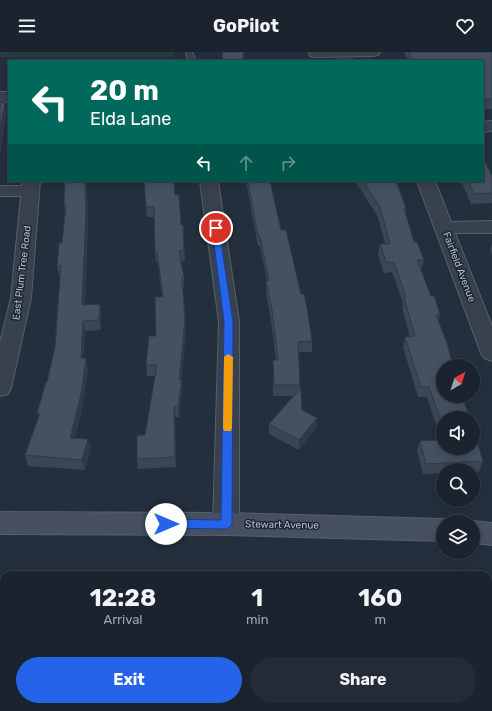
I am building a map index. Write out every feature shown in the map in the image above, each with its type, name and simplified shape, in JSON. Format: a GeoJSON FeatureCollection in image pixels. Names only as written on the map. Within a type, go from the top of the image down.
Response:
{"type":"FeatureCollection","features":[{"type":"Feature","properties":{"kind":"street"},"geometry":{"type":"LineString","coordinates":[[315,53],[372,52]]}},
{"type":"Feature","properties":{"kind":"street"},"geometry":{"type":"LineString","coordinates":[[209,182],[229,322],[226,524]]}},
{"type":"Feature","properties":{"kind":"street","name":"Fairfield Avenue"},"geometry":{"type":"LineString","coordinates":[[426,182],[492,353]]}},
{"type":"Feature","properties":{"kind":"street"},"geometry":{"type":"LineString","coordinates":[[0,192],[31,186]]}},
{"type":"Feature","properties":{"kind":"street","name":"East Plum Tree Road"},"geometry":{"type":"LineString","coordinates":[[0,388],[8,326],[21,298],[31,186]]}},
{"type":"Feature","properties":{"kind":"street"},"geometry":{"type":"LineString","coordinates":[[444,228],[492,227]]}},
{"type":"Feature","properties":{"kind":"street","name":"Stewart Avenue"},"geometry":{"type":"LineString","coordinates":[[0,523],[226,524],[436,530]]}},
{"type":"Feature","properties":{"kind":"street"},"geometry":{"type":"LineString","coordinates":[[480,533],[492,534]]}},
{"type":"Feature","properties":{"kind":"green space"},"geometry":{"type":"Polygon","coordinates":[[[0,52],[174,52],[173,57],[0,57],[0,52]]]}},
{"type":"Feature","properties":{"kind":"building"},"geometry":{"type":"Polygon","coordinates":[[[223,52],[244,52],[242,60],[223,60],[223,52]]]}},
{"type":"Feature","properties":{"kind":"building"},"geometry":{"type":"Polygon","coordinates":[[[409,52],[492,52],[492,99],[484,99],[484,60],[413,60],[409,52]]]}},
{"type":"Feature","properties":{"kind":"building"},"geometry":{"type":"Polygon","coordinates":[[[335,58],[354,58],[355,60],[336,60],[335,58]]]}},
{"type":"Feature","properties":{"kind":"building"},"geometry":{"type":"Polygon","coordinates":[[[0,102],[5,103],[0,130],[0,102]]]}},
{"type":"Feature","properties":{"kind":"building"},"geometry":{"type":"Polygon","coordinates":[[[484,159],[492,176],[492,193],[474,194],[468,182],[484,182],[484,159]]]}},
{"type":"Feature","properties":{"kind":"building"},"geometry":{"type":"Polygon","coordinates":[[[65,182],[85,182],[86,212],[82,305],[100,304],[99,320],[83,321],[81,358],[86,358],[81,394],[70,438],[88,439],[82,460],[25,455],[40,413],[37,413],[47,382],[55,347],[61,265],[57,266],[59,243],[62,243],[66,205],[64,205],[65,182]]]}},
{"type":"Feature","properties":{"kind":"building"},"geometry":{"type":"Polygon","coordinates":[[[144,182],[174,182],[175,195],[179,195],[181,225],[183,225],[184,251],[179,251],[184,277],[182,277],[185,320],[179,380],[182,380],[178,407],[174,407],[175,457],[137,459],[137,436],[145,435],[157,365],[146,365],[149,336],[156,336],[155,297],[163,297],[157,252],[155,252],[154,207],[146,207],[144,182]]]}},
{"type":"Feature","properties":{"kind":"building"},"geometry":{"type":"Polygon","coordinates":[[[248,182],[270,182],[281,230],[286,230],[301,294],[304,294],[312,341],[298,342],[300,385],[274,385],[273,360],[278,360],[272,310],[266,281],[269,281],[260,236],[258,236],[248,182]]]}},
{"type":"Feature","properties":{"kind":"building"},"geometry":{"type":"Polygon","coordinates":[[[364,182],[396,182],[406,208],[404,208],[414,242],[417,242],[424,260],[417,260],[431,296],[434,296],[440,314],[436,315],[447,343],[451,359],[436,359],[436,403],[465,403],[467,411],[438,411],[429,387],[421,387],[405,337],[415,336],[404,297],[406,297],[394,262],[386,262],[380,244],[390,244],[380,207],[364,182]]]}},
{"type":"Feature","properties":{"kind":"building"},"geometry":{"type":"Polygon","coordinates":[[[301,388],[302,410],[317,418],[299,440],[269,424],[301,388]]]}},
{"type":"Feature","properties":{"kind":"building"},"geometry":{"type":"Polygon","coordinates":[[[436,440],[436,455],[480,455],[480,451],[483,461],[426,464],[420,441],[436,440]]]}},
{"type":"Feature","properties":{"kind":"slow traffic"},"geometry":{"type":"LineString","coordinates":[[228,357],[228,428]]}},
{"type":"Feature","properties":{"kind":"route"},"geometry":{"type":"LineString","coordinates":[[166,524],[226,524],[229,322],[216,228]]}}]}
